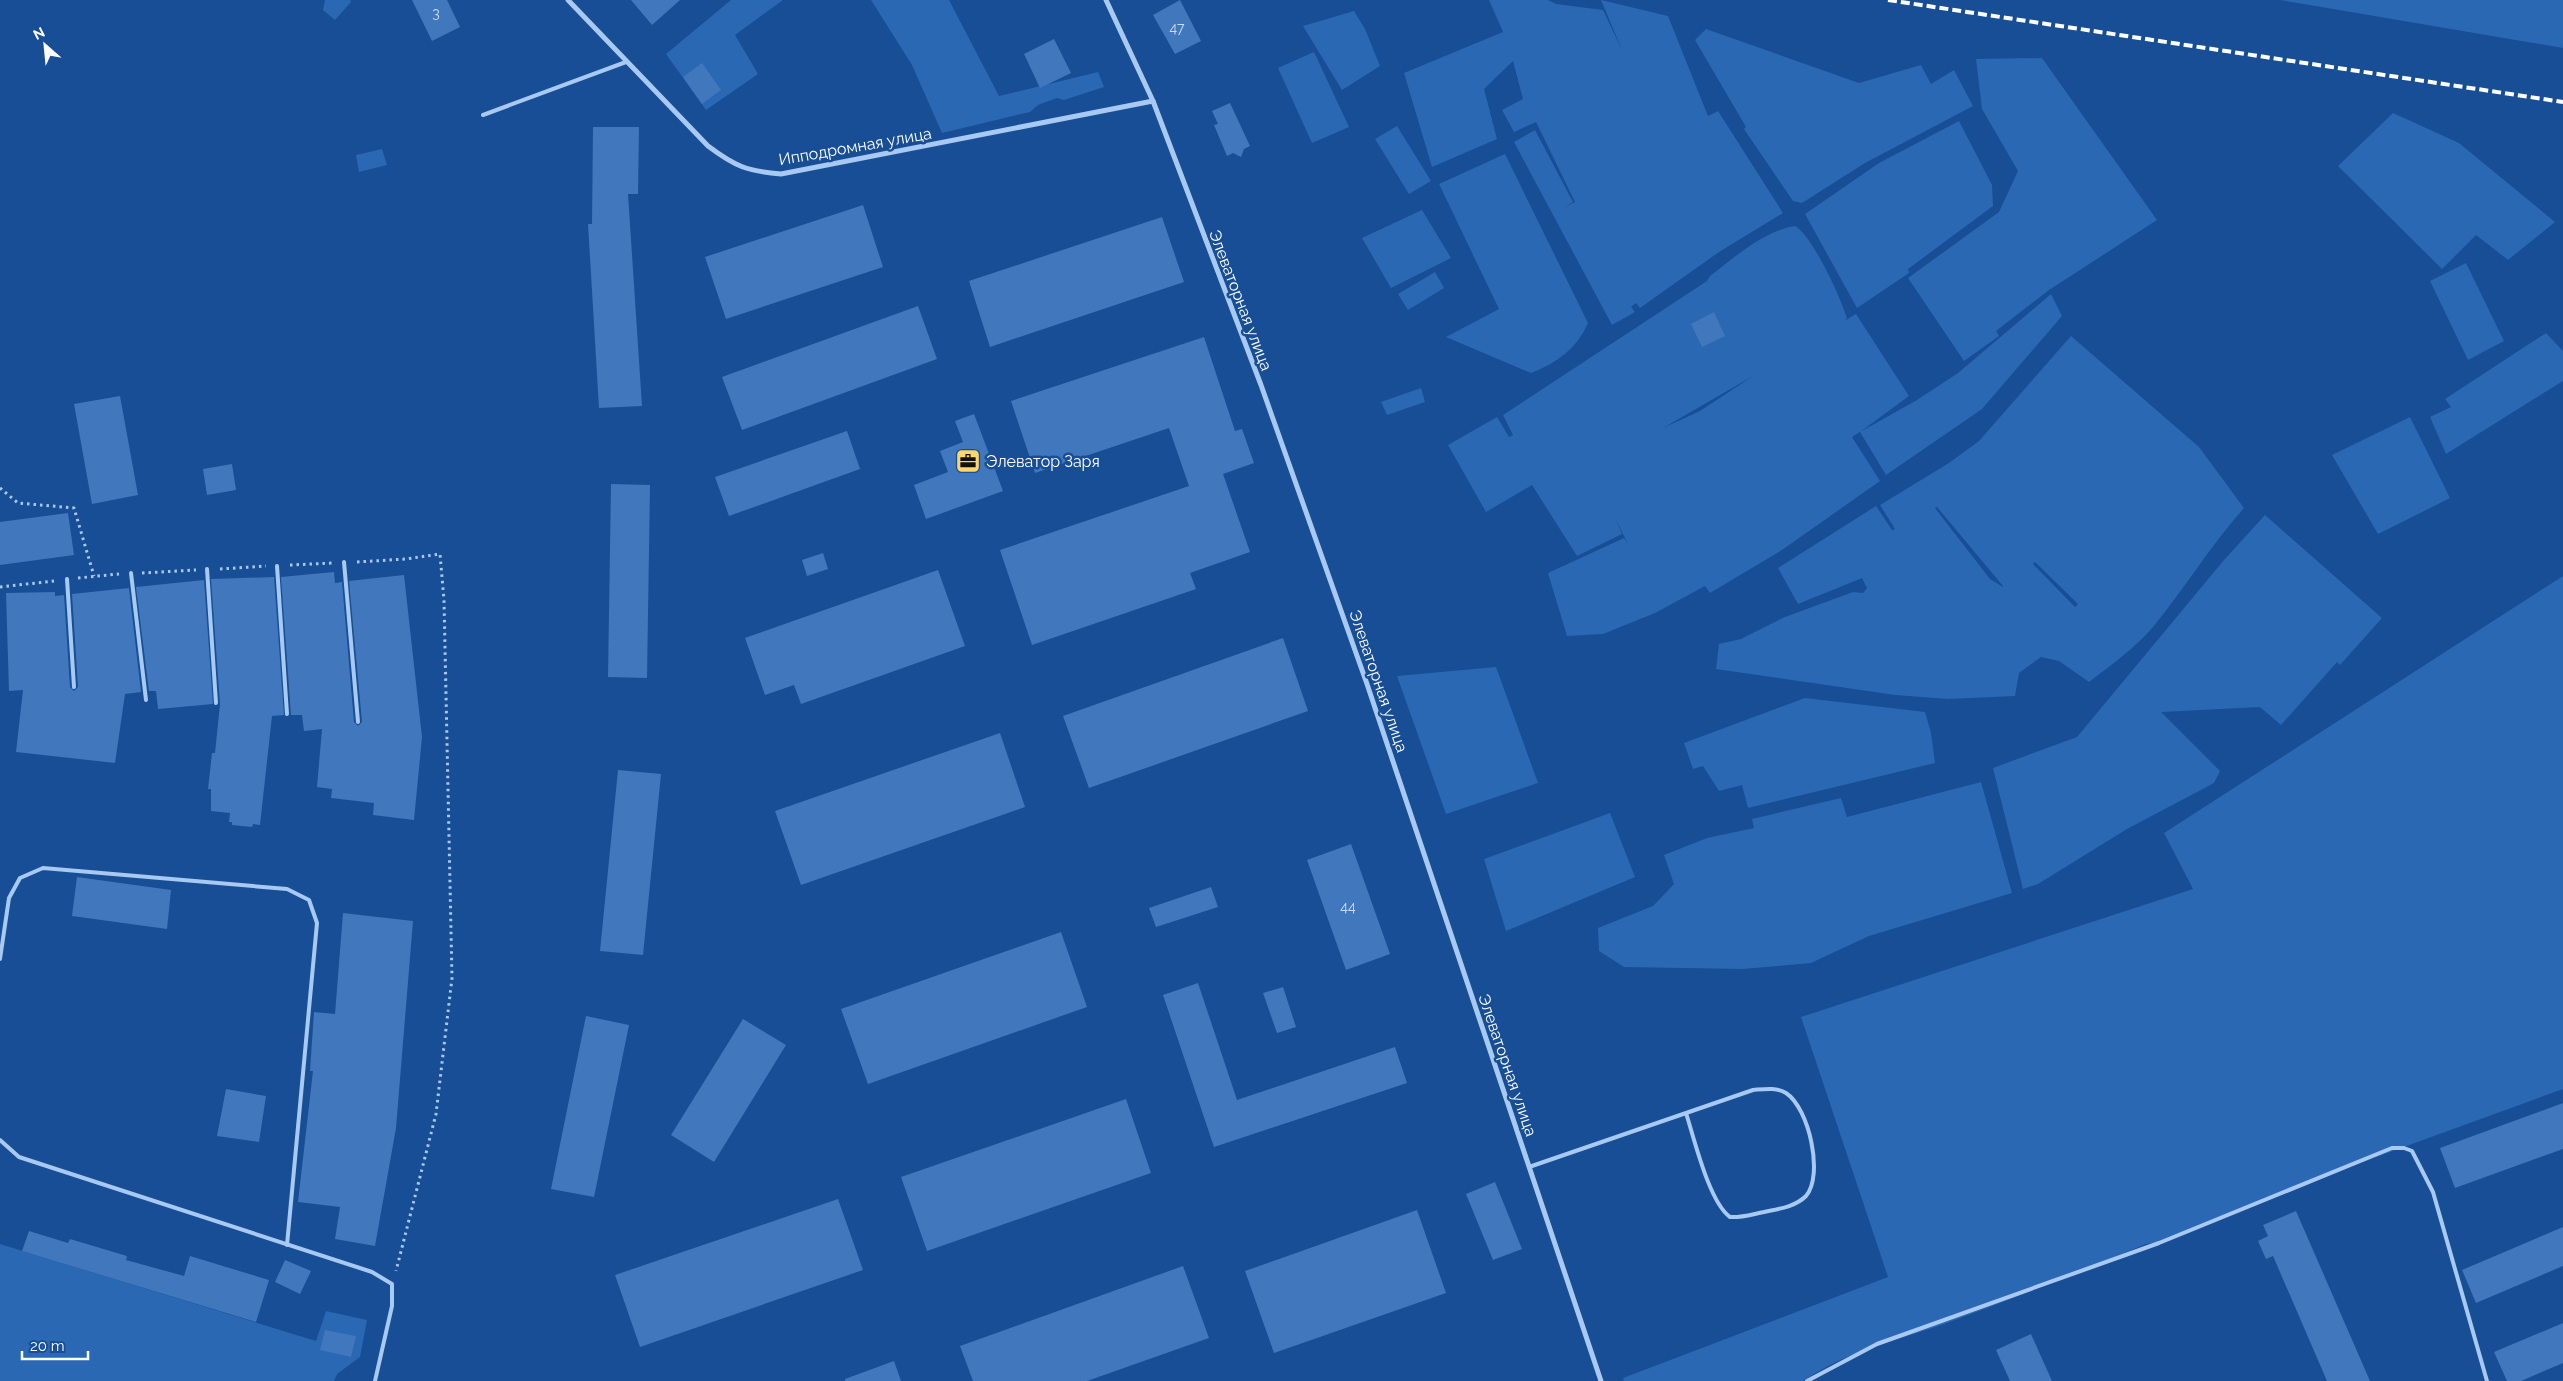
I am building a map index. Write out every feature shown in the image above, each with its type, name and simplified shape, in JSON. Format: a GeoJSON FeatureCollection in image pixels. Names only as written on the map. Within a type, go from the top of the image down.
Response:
{"type":"FeatureCollection","features":[{"type":"Feature","properties":{"kind":"street","name":"Ипподромная улица"},"geometry":{"type":"LineString","coordinates":[[568,0],[708,146],[729,162],[752,172],[782,174],[1153,102]]}},
{"type":"Feature","properties":{"kind":"street","name":"Элеваторная улица"},"geometry":{"type":"LineString","coordinates":[[1106,0],[1153,102],[1260,385],[1367,684],[1601,1381]]}},
{"type":"Feature","properties":{"kind":"lane"},"geometry":{"type":"LineString","coordinates":[[483,115],[626,62]]}},
{"type":"Feature","properties":{"kind":"lane"},"geometry":{"type":"LineString","coordinates":[[344,562],[358,722]]}},
{"type":"Feature","properties":{"kind":"lane"},"geometry":{"type":"LineString","coordinates":[[277,566],[287,714]]}},
{"type":"Feature","properties":{"kind":"lane"},"geometry":{"type":"LineString","coordinates":[[207,569],[216,703]]}},
{"type":"Feature","properties":{"kind":"lane"},"geometry":{"type":"LineString","coordinates":[[132,573],[146,700]]}},
{"type":"Feature","properties":{"kind":"lane"},"geometry":{"type":"LineString","coordinates":[[67,579],[74,686]]}},
{"type":"Feature","properties":{"kind":"lane"},"geometry":{"type":"LineString","coordinates":[[0,959],[9,898],[20,878],[43,868],[287,889],[309,900],[317,923],[287,1245]]}},
{"type":"Feature","properties":{"kind":"lane"},"geometry":{"type":"LineString","coordinates":[[1529,1167],[1686,1113],[1753,1090],[1768,1088],[1779,1089],[1788,1094],[1803,1116],[1815,1160],[1812,1187],[1806,1196],[1786,1208],[1730,1217],[1724,1212],[1714,1196],[1686,1113]]}},
{"type":"Feature","properties":{"kind":"lane"},"geometry":{"type":"LineString","coordinates":[[0,1140],[19,1158],[372,1272],[392,1284],[392,1306],[375,1381]]}},
{"type":"Feature","properties":{"kind":"lane"},"geometry":{"type":"LineString","coordinates":[[1807,1381],[1877,1344],[2159,1243],[2392,1148],[2404,1148],[2412,1152],[2433,1192],[2487,1381]]}},
{"type":"Feature","properties":{"kind":"path"},"geometry":{"type":"LineString","coordinates":[[0,488],[18,503],[74,508],[94,576]]}},
{"type":"Feature","properties":{"kind":"path"},"geometry":{"type":"LineString","coordinates":[[0,586],[132,573],[406,559],[440,554],[444,600],[452,978],[436,1114],[392,1284]]}},
{"type":"Feature","properties":{"kind":"shaded area"},"geometry":{"type":"Polygon","coordinates":[[[325,0],[350,0],[351,2],[335,20],[323,10],[325,0]]]}},
{"type":"Feature","properties":{"kind":"shaded area"},"geometry":{"type":"Polygon","coordinates":[[[731,0],[783,0],[735,35],[758,74],[706,110],[666,54],[731,0]]]}},
{"type":"Feature","properties":{"kind":"shaded area"},"geometry":{"type":"Polygon","coordinates":[[[871,0],[949,0],[999,96],[1098,72],[1104,87],[1064,100],[1057,98],[1038,105],[1030,112],[942,133],[912,65],[871,0]]]}},
{"type":"Feature","properties":{"kind":"shaded area"},"geometry":{"type":"Polygon","coordinates":[[[1489,0],[1548,0],[1556,4],[1603,10],[1623,52],[1601,0],[1668,16],[1708,116],[1718,111],[1783,213],[1719,252],[1640,308],[1636,303],[1631,307],[1635,312],[1612,325],[1514,142],[1535,130],[1573,202],[1565,207],[1575,202],[1536,122],[1514,132],[1502,110],[1523,99],[1513,61],[1484,89],[1497,139],[1432,167],[1404,73],[1503,32],[1489,0]]]}},
{"type":"Feature","properties":{"kind":"shaded area"},"geometry":{"type":"Polygon","coordinates":[[[2280,0],[2563,0],[2563,48],[2280,0]]]}},
{"type":"Feature","properties":{"kind":"shaded area"},"geometry":{"type":"Polygon","coordinates":[[[1354,11],[1365,29],[1380,66],[1342,90],[1303,26],[1354,11]]]}},
{"type":"Feature","properties":{"kind":"shaded area"},"geometry":{"type":"Polygon","coordinates":[[[1706,29],[1859,83],[1921,65],[1931,84],[1954,70],[1973,106],[1865,163],[1802,203],[1793,201],[1744,129],[1746,127],[1695,40],[1706,29]]]}},
{"type":"Feature","properties":{"kind":"shaded area"},"geometry":{"type":"Polygon","coordinates":[[[1314,52],[1349,127],[1312,143],[1278,68],[1314,52]]]}},
{"type":"Feature","properties":{"kind":"shaded area"},"geometry":{"type":"Polygon","coordinates":[[[2042,58],[2157,220],[2049,290],[1996,331],[1999,336],[1964,361],[1908,278],[1999,212],[2018,171],[1982,109],[1976,59],[2042,58]]]}},
{"type":"Feature","properties":{"kind":"shaded area"},"geometry":{"type":"Polygon","coordinates":[[[2393,113],[2459,143],[2555,222],[2508,260],[2476,235],[2442,269],[2338,166],[2393,113]]]}},
{"type":"Feature","properties":{"kind":"shaded area"},"geometry":{"type":"Polygon","coordinates":[[[1959,121],[1992,185],[1993,206],[1908,269],[1909,273],[1857,308],[1805,214],[1879,163],[1959,121]]]}},
{"type":"Feature","properties":{"kind":"shaded area"},"geometry":{"type":"Polygon","coordinates":[[[1397,126],[1431,181],[1409,194],[1375,139],[1397,126]]]}},
{"type":"Feature","properties":{"kind":"shaded area"},"geometry":{"type":"Polygon","coordinates":[[[382,149],[387,165],[359,172],[356,155],[382,149]]]}},
{"type":"Feature","properties":{"kind":"shaded area"},"geometry":{"type":"Polygon","coordinates":[[[1505,154],[1588,323],[1578,340],[1565,354],[1531,373],[1446,337],[1499,309],[1439,184],[1505,154]]]}},
{"type":"Feature","properties":{"kind":"shaded area"},"geometry":{"type":"Polygon","coordinates":[[[1422,210],[1451,258],[1391,288],[1362,238],[1422,210]]]}},
{"type":"Feature","properties":{"kind":"shaded area"},"geometry":{"type":"Polygon","coordinates":[[[1795,226],[1809,241],[1839,296],[1847,318],[1844,321],[1856,314],[1909,396],[1852,437],[1880,481],[1782,550],[1710,593],[1705,586],[1655,613],[1603,634],[1567,636],[1548,573],[1624,538],[1628,544],[1615,518],[1622,534],[1577,556],[1532,485],[1486,512],[1448,445],[1497,417],[1509,437],[1513,435],[1503,415],[1707,281],[1710,276],[1739,253],[1772,233],[1795,226]],[[1753,376],[1663,428],[1700,411],[1753,376]]]}},
{"type":"Feature","properties":{"kind":"shaded area"},"geometry":{"type":"Polygon","coordinates":[[[2466,263],[2504,341],[2468,360],[2430,281],[2466,263]]]}},
{"type":"Feature","properties":{"kind":"shaded area"},"geometry":{"type":"Polygon","coordinates":[[[1435,272],[1444,288],[1408,310],[1398,294],[1435,272]]]}},
{"type":"Feature","properties":{"kind":"shaded area"},"geometry":{"type":"Polygon","coordinates":[[[2051,294],[2062,316],[1982,409],[1886,475],[1860,432],[1917,400],[1958,373],[2051,294]]]}},
{"type":"Feature","properties":{"kind":"shaded area"},"geometry":{"type":"Polygon","coordinates":[[[2546,333],[2563,351],[2563,381],[2446,454],[2430,417],[2451,407],[2445,399],[2546,333]]]}},
{"type":"Feature","properties":{"kind":"shaded area"},"geometry":{"type":"Polygon","coordinates":[[[2071,336],[2199,447],[2244,508],[2146,635],[2089,682],[2059,661],[2041,657],[2019,673],[2015,696],[1948,699],[1895,695],[1716,669],[1719,644],[1741,639],[1785,617],[1853,592],[1863,593],[1867,588],[1862,578],[1798,604],[1778,568],[1876,506],[1892,530],[1895,529],[1880,505],[1949,463],[1979,441],[2071,336]],[[1937,507],[1935,508],[1990,579],[2003,587],[2003,586],[1937,507]],[[2035,562],[2033,564],[2075,607],[2078,604],[2035,562]]]}},
{"type":"Feature","properties":{"kind":"shaded area"},"geometry":{"type":"Polygon","coordinates":[[[1421,388],[1425,402],[1387,415],[1381,402],[1421,388]]]}},
{"type":"Feature","properties":{"kind":"shaded area"},"geometry":{"type":"Polygon","coordinates":[[[2410,417],[2450,498],[2378,534],[2332,455],[2410,417]]]}},
{"type":"Feature","properties":{"kind":"shaded area"},"geometry":{"type":"Polygon","coordinates":[[[2265,515],[2382,618],[2340,665],[2337,662],[2281,725],[2260,707],[2161,712],[2220,771],[2214,783],[2127,829],[2038,884],[2023,889],[1993,768],[2077,737],[2224,560],[2265,515]]]}},
{"type":"Feature","properties":{"kind":"shaded area"},"geometry":{"type":"Polygon","coordinates":[[[2563,576],[2563,1089],[2313,1180],[2166,1241],[2146,1244],[1969,1315],[1854,1354],[1820,1370],[1803,1381],[1624,1381],[1623,1378],[1888,1277],[1801,1017],[2193,889],[2164,833],[2563,576]]]}},
{"type":"Feature","properties":{"kind":"shaded area"},"geometry":{"type":"Polygon","coordinates":[[[1496,667],[1538,783],[1446,814],[1397,676],[1496,667]]]}},
{"type":"Feature","properties":{"kind":"shaded area"},"geometry":{"type":"Polygon","coordinates":[[[1805,698],[1925,712],[1931,733],[1935,763],[1748,808],[1742,785],[1719,791],[1703,766],[1693,769],[1684,743],[1805,698]]]}},
{"type":"Feature","properties":{"kind":"shaded area"},"geometry":{"type":"Polygon","coordinates":[[[1981,782],[2012,893],[1869,936],[1811,963],[1743,969],[1624,967],[1599,951],[1598,928],[1653,906],[1674,884],[1664,855],[1707,838],[1754,828],[1752,819],[1841,798],[1847,817],[1981,782]]]}},
{"type":"Feature","properties":{"kind":"shaded area"},"geometry":{"type":"Polygon","coordinates":[[[1610,813],[1635,877],[1506,931],[1484,859],[1610,813]]]}},
{"type":"Feature","properties":{"kind":"shaded area"},"geometry":{"type":"Polygon","coordinates":[[[0,1244],[316,1341],[326,1311],[367,1320],[360,1357],[337,1374],[334,1381],[0,1381],[0,1244]]]}},
{"type":"Feature","properties":{"kind":"building"},"geometry":{"type":"Polygon","coordinates":[[[412,0],[447,0],[460,27],[432,41],[412,0]]]}},
{"type":"Feature","properties":{"kind":"building"},"geometry":{"type":"Polygon","coordinates":[[[631,0],[680,0],[652,25],[631,0]]]}},
{"type":"Feature","properties":{"kind":"building"},"geometry":{"type":"Polygon","coordinates":[[[1180,0],[1201,41],[1175,54],[1153,15],[1180,0]]]}},
{"type":"Feature","properties":{"kind":"building"},"geometry":{"type":"Polygon","coordinates":[[[1054,39],[1071,73],[1040,88],[1024,54],[1054,39]]]}},
{"type":"Feature","properties":{"kind":"building"},"geometry":{"type":"Polygon","coordinates":[[[702,63],[721,90],[702,104],[683,77],[702,63]]]}},
{"type":"Feature","properties":{"kind":"building"},"geometry":{"type":"Polygon","coordinates":[[[1230,103],[1250,146],[1244,149],[1241,157],[1233,153],[1227,156],[1214,125],[1218,124],[1212,111],[1230,103]]]}},
{"type":"Feature","properties":{"kind":"building"},"geometry":{"type":"Polygon","coordinates":[[[593,127],[639,127],[638,194],[628,194],[642,406],[599,408],[588,224],[592,224],[593,127]]]}},
{"type":"Feature","properties":{"kind":"building"},"geometry":{"type":"Polygon","coordinates":[[[863,205],[883,267],[726,319],[705,257],[863,205]]]}},
{"type":"Feature","properties":{"kind":"building"},"geometry":{"type":"Polygon","coordinates":[[[1162,217],[1184,282],[990,347],[969,281],[1162,217]]]}},
{"type":"Feature","properties":{"kind":"building"},"geometry":{"type":"Polygon","coordinates":[[[918,306],[937,359],[742,430],[722,377],[918,306]]]}},
{"type":"Feature","properties":{"kind":"building"},"geometry":{"type":"Polygon","coordinates":[[[1714,312],[1725,336],[1702,347],[1691,324],[1714,312]]]}},
{"type":"Feature","properties":{"kind":"building"},"geometry":{"type":"Polygon","coordinates":[[[1204,337],[1235,431],[1242,429],[1254,463],[1223,474],[1250,552],[1190,573],[1196,589],[1032,645],[1000,550],[1189,486],[1169,428],[1035,473],[1011,401],[1204,337]]]}},
{"type":"Feature","properties":{"kind":"building"},"geometry":{"type":"Polygon","coordinates":[[[120,396],[138,495],[92,504],[74,404],[120,396]]]}},
{"type":"Feature","properties":{"kind":"building","name":"Элеватор Заря"},"geometry":{"type":"Polygon","coordinates":[[[974,414],[1003,491],[926,519],[914,485],[948,472],[940,451],[963,442],[955,421],[974,414]]]}},
{"type":"Feature","properties":{"kind":"building"},"geometry":{"type":"Polygon","coordinates":[[[847,431],[860,469],[729,516],[715,477],[847,431]]]}},
{"type":"Feature","properties":{"kind":"building"},"geometry":{"type":"Polygon","coordinates":[[[232,464],[236,490],[207,495],[203,469],[232,464]]]}},
{"type":"Feature","properties":{"kind":"building"},"geometry":{"type":"Polygon","coordinates":[[[611,484],[650,485],[647,678],[608,677],[611,484]]]}},
{"type":"Feature","properties":{"kind":"building"},"geometry":{"type":"Polygon","coordinates":[[[68,513],[74,555],[0,565],[0,522],[68,513]]]}},
{"type":"Feature","properties":{"kind":"building"},"geometry":{"type":"Polygon","coordinates":[[[823,553],[828,569],[807,576],[802,560],[823,553]]]}},
{"type":"Feature","properties":{"kind":"building"},"geometry":{"type":"Polygon","coordinates":[[[938,570],[965,646],[801,704],[794,685],[765,695],[745,638],[938,570]]]}},
{"type":"Feature","properties":{"kind":"building"},"geometry":{"type":"Polygon","coordinates":[[[334,572],[335,583],[342,582],[354,722],[358,726],[362,722],[349,581],[404,575],[422,737],[414,820],[373,815],[374,803],[331,798],[332,789],[317,787],[322,729],[304,731],[302,715],[291,715],[281,577],[334,572]]]}},
{"type":"Feature","properties":{"kind":"building"},"geometry":{"type":"Polygon","coordinates":[[[274,577],[284,715],[272,716],[260,825],[253,824],[252,827],[232,825],[232,822],[229,822],[230,813],[211,811],[211,789],[208,789],[212,753],[215,753],[220,704],[211,579],[274,577]]]}},
{"type":"Feature","properties":{"kind":"building"},"geometry":{"type":"Polygon","coordinates":[[[204,580],[213,704],[158,709],[156,691],[149,691],[136,587],[204,580]]]}},
{"type":"Feature","properties":{"kind":"building"},"geometry":{"type":"Polygon","coordinates":[[[129,588],[141,692],[125,694],[115,763],[16,752],[23,690],[9,691],[6,593],[55,592],[55,596],[64,595],[70,687],[74,691],[78,687],[72,594],[129,588]]]}},
{"type":"Feature","properties":{"kind":"building"},"geometry":{"type":"Polygon","coordinates":[[[1283,638],[1308,711],[1089,788],[1063,716],[1283,638]]]}},
{"type":"Feature","properties":{"kind":"building"},"geometry":{"type":"Polygon","coordinates":[[[1000,733],[1025,807],[801,885],[775,811],[1000,733]]]}},
{"type":"Feature","properties":{"kind":"building"},"geometry":{"type":"Polygon","coordinates":[[[618,770],[661,774],[643,955],[600,951],[618,770]]]}},
{"type":"Feature","properties":{"kind":"building"},"geometry":{"type":"Polygon","coordinates":[[[1351,844],[1390,954],[1346,970],[1307,860],[1351,844]]]}},
{"type":"Feature","properties":{"kind":"building"},"geometry":{"type":"Polygon","coordinates":[[[77,877],[171,890],[167,929],[72,916],[77,877]]]}},
{"type":"Feature","properties":{"kind":"building"},"geometry":{"type":"Polygon","coordinates":[[[1211,887],[1218,907],[1156,927],[1149,908],[1211,887]]]}},
{"type":"Feature","properties":{"kind":"building"},"geometry":{"type":"Polygon","coordinates":[[[343,913],[413,921],[396,1128],[375,1246],[335,1239],[340,1207],[298,1202],[313,1071],[310,1071],[314,1012],[335,1014],[343,913]]]}},
{"type":"Feature","properties":{"kind":"building"},"geometry":{"type":"Polygon","coordinates":[[[1061,932],[1087,1007],[868,1084],[841,1009],[1061,932]]]}},
{"type":"Feature","properties":{"kind":"building"},"geometry":{"type":"Polygon","coordinates":[[[1198,983],[1237,1100],[1395,1047],[1407,1083],[1214,1147],[1163,995],[1198,983]]]}},
{"type":"Feature","properties":{"kind":"building"},"geometry":{"type":"Polygon","coordinates":[[[1283,987],[1296,1027],[1277,1033],[1263,993],[1283,987]]]}},
{"type":"Feature","properties":{"kind":"building"},"geometry":{"type":"Polygon","coordinates":[[[586,1016],[629,1025],[594,1197],[551,1189],[586,1016]]]}},
{"type":"Feature","properties":{"kind":"building"},"geometry":{"type":"Polygon","coordinates":[[[743,1019],[786,1045],[714,1162],[671,1135],[743,1019]]]}},
{"type":"Feature","properties":{"kind":"building"},"geometry":{"type":"Polygon","coordinates":[[[226,1089],[266,1096],[259,1142],[217,1136],[226,1089]]]}},
{"type":"Feature","properties":{"kind":"building"},"geometry":{"type":"Polygon","coordinates":[[[1126,1099],[1151,1173],[927,1251],[901,1177],[1126,1099]]]}},
{"type":"Feature","properties":{"kind":"building"},"geometry":{"type":"Polygon","coordinates":[[[2563,1103],[2563,1149],[2455,1188],[2440,1148],[2563,1103]]]}},
{"type":"Feature","properties":{"kind":"building"},"geometry":{"type":"Polygon","coordinates":[[[1495,1182],[1522,1249],[1493,1260],[1466,1194],[1495,1182]]]}},
{"type":"Feature","properties":{"kind":"building"},"geometry":{"type":"Polygon","coordinates":[[[838,1199],[863,1270],[640,1347],[615,1275],[838,1199]]]}},
{"type":"Feature","properties":{"kind":"building"},"geometry":{"type":"Polygon","coordinates":[[[1417,1210],[1446,1293],[1274,1353],[1245,1271],[1417,1210]]]}},
{"type":"Feature","properties":{"kind":"building"},"geometry":{"type":"Polygon","coordinates":[[[2296,1211],[2370,1381],[2327,1381],[2273,1256],[2266,1259],[2258,1241],[2268,1236],[2263,1225],[2296,1211]]]}},
{"type":"Feature","properties":{"kind":"building"},"geometry":{"type":"Polygon","coordinates":[[[2563,1227],[2563,1266],[2476,1303],[2462,1270],[2563,1227]]]}},
{"type":"Feature","properties":{"kind":"building"},"geometry":{"type":"Polygon","coordinates":[[[29,1231],[68,1243],[70,1239],[127,1256],[126,1260],[184,1276],[190,1256],[269,1280],[256,1322],[22,1251],[29,1231]]]}},
{"type":"Feature","properties":{"kind":"building"},"geometry":{"type":"Polygon","coordinates":[[[285,1260],[311,1271],[300,1294],[275,1282],[285,1260]]]}},
{"type":"Feature","properties":{"kind":"building"},"geometry":{"type":"Polygon","coordinates":[[[1183,1266],[1209,1338],[1087,1381],[973,1381],[960,1346],[1183,1266]]]}},
{"type":"Feature","properties":{"kind":"building"},"geometry":{"type":"Polygon","coordinates":[[[2563,1323],[2563,1363],[2521,1381],[2507,1381],[2494,1352],[2563,1323]]]}},
{"type":"Feature","properties":{"kind":"building"},"geometry":{"type":"Polygon","coordinates":[[[325,1330],[356,1336],[351,1357],[320,1350],[325,1330]]]}},
{"type":"Feature","properties":{"kind":"building"},"geometry":{"type":"Polygon","coordinates":[[[2031,1334],[2052,1381],[2010,1381],[1996,1350],[2031,1334]]]}},
{"type":"Feature","properties":{"kind":"building"},"geometry":{"type":"Polygon","coordinates":[[[894,1361],[901,1381],[845,1381],[845,1379],[894,1361]]]}},
{"type":"Feature","properties":{"kind":"railway"},"geometry":{"type":"LineString","coordinates":[[1888,0],[2563,102]]}},
{"type":"Feature","properties":{"kind":"place","name":"Элеватор Заря"},"geometry":{"type":"Point","coordinates":[968,461]}}]}
